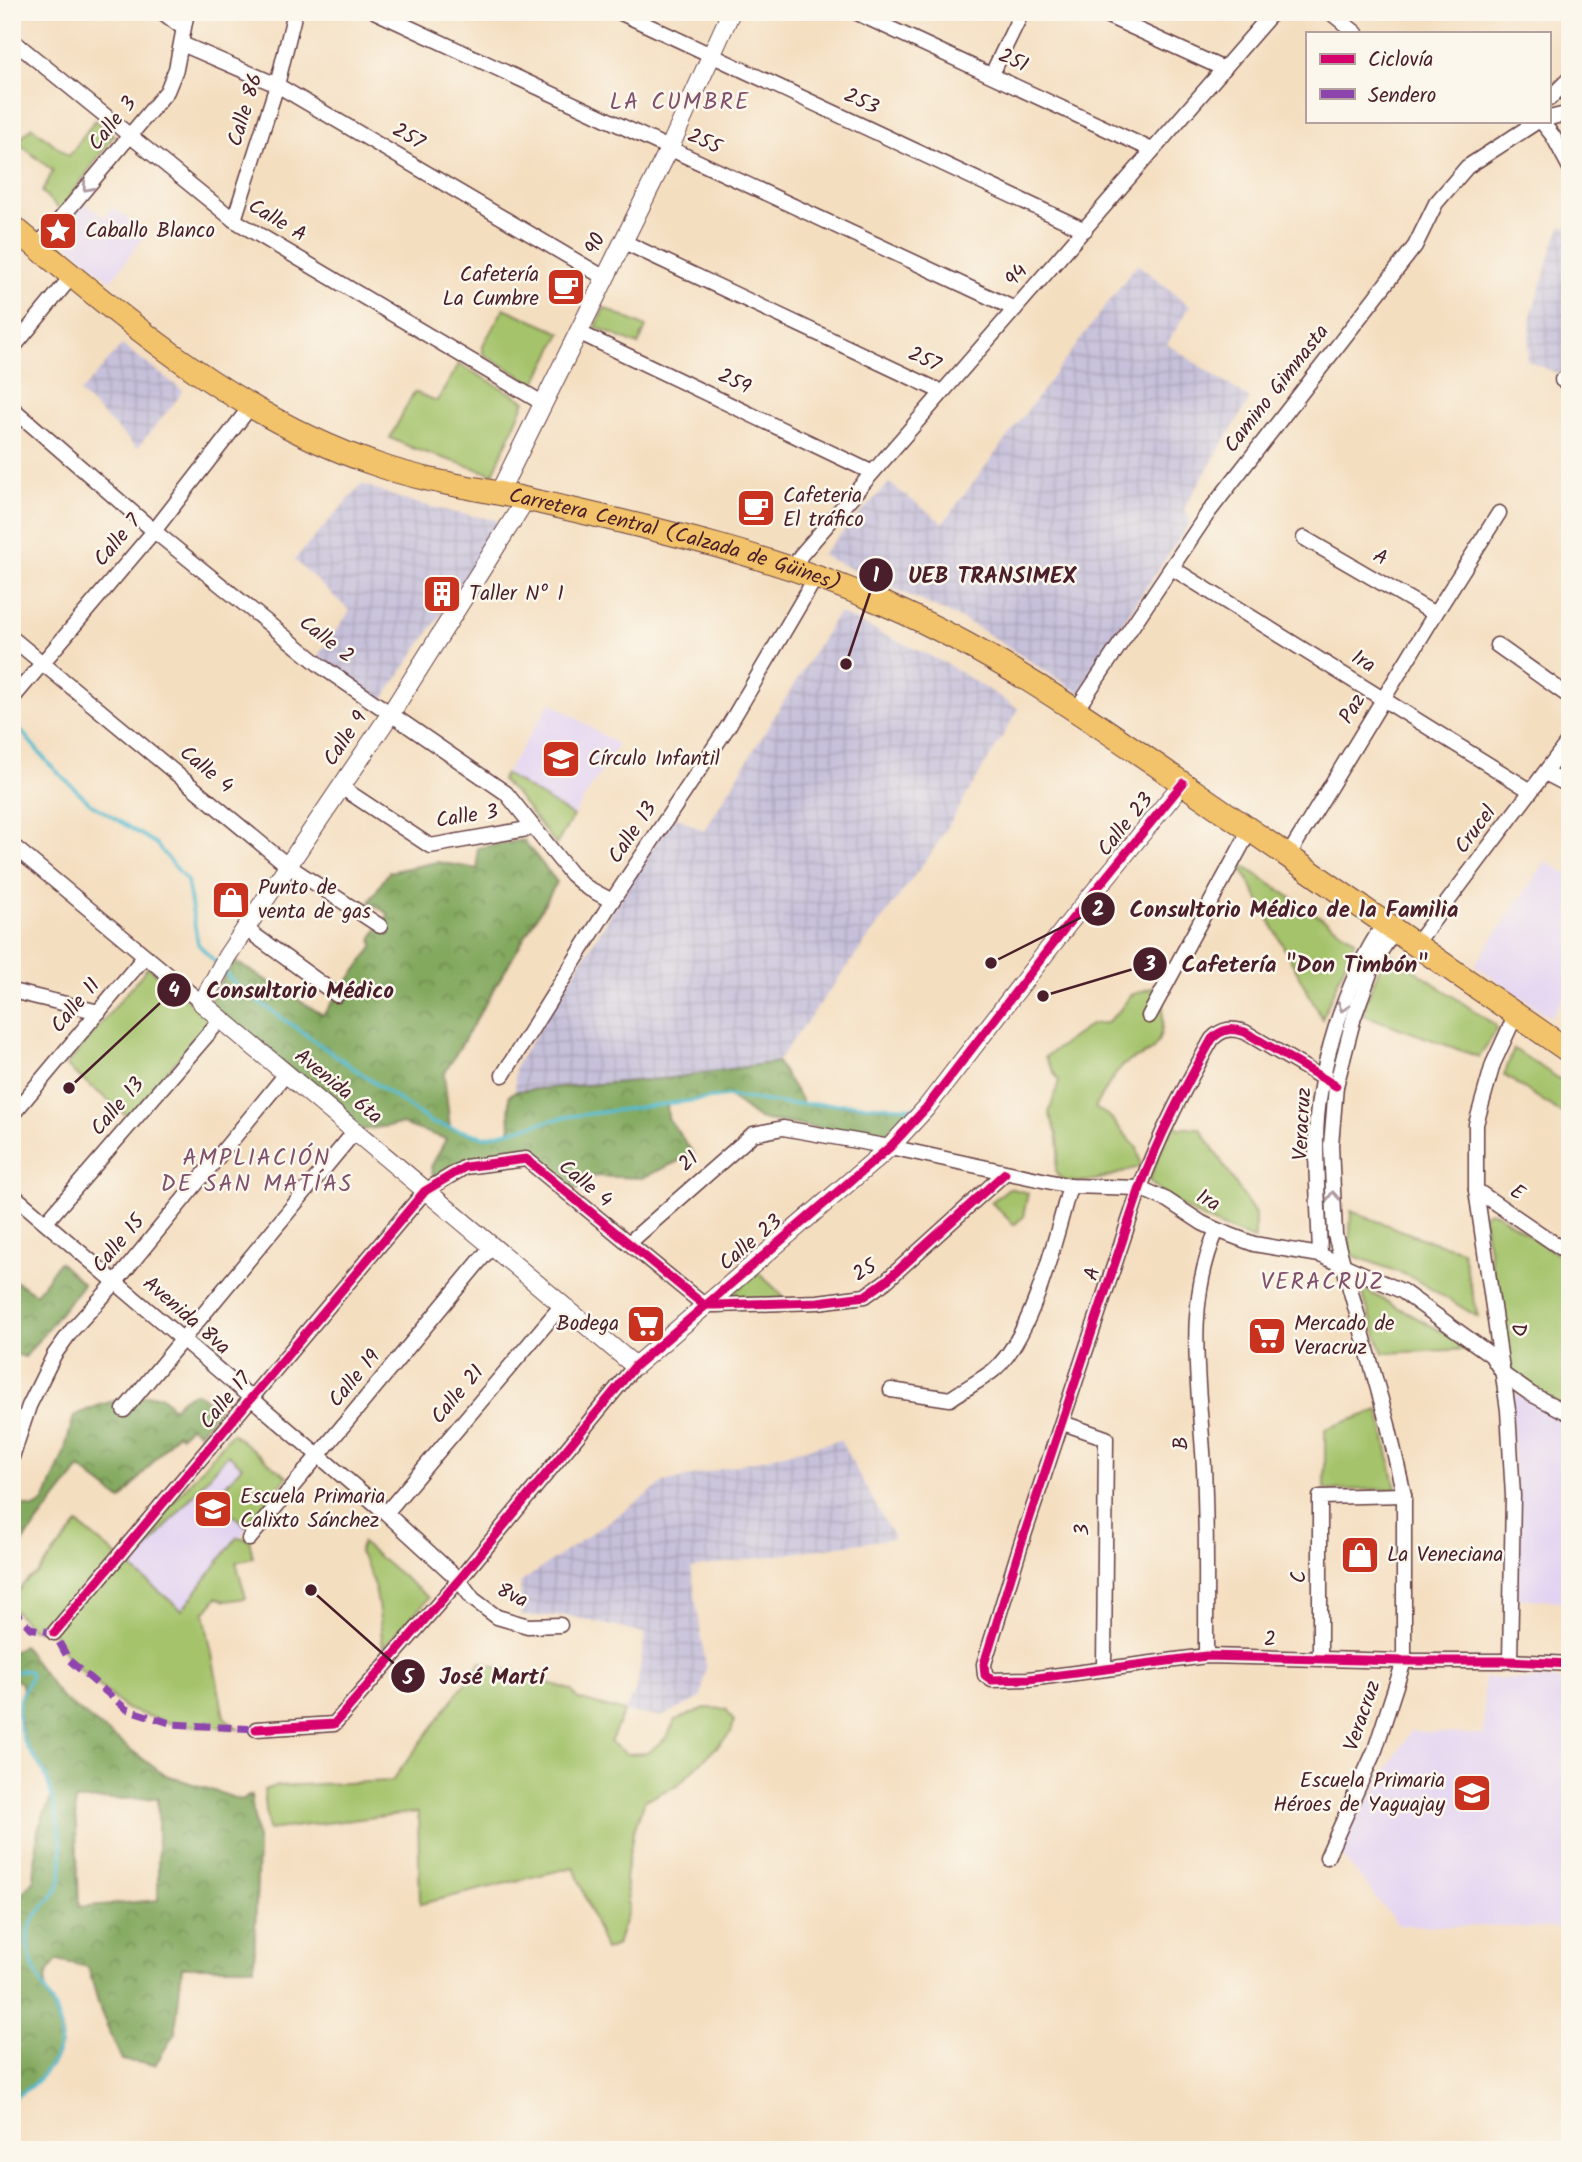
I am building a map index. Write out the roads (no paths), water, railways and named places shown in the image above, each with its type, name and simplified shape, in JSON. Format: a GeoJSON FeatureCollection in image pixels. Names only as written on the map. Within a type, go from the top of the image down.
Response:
{"type":"FeatureCollection","features":[{"type":"Feature","properties":{"kind":"main road","name":"Carretera Central (Calzada de Güines)"},"geometry":{"type":"LineString","coordinates":[[12,226],[185,364],[251,406],[327,445],[379,466],[691,538],[793,568],[892,607],[962,641],[1076,710],[1570,1052]]}},
{"type":"Feature","properties":{"kind":"street"},"geometry":{"type":"LineString","coordinates":[[162,12],[183,28]]}},
{"type":"Feature","properties":{"kind":"street","name":"Calle 3"},"geometry":{"type":"LineString","coordinates":[[37,247],[132,136],[173,81],[187,12]]}},
{"type":"Feature","properties":{"kind":"street","name":"Calle 86"},"geometry":{"type":"LineString","coordinates":[[234,220],[277,85],[295,12]]}},
{"type":"Feature","properties":{"kind":"street","name":"255"},"geometry":{"type":"LineString","coordinates":[[376,12],[1015,309]]}},
{"type":"Feature","properties":{"kind":"street","name":"253"},"geometry":{"type":"LineString","coordinates":[[619,12],[1085,230]]}},
{"type":"Feature","properties":{"kind":"street","name":"90"},"geometry":{"type":"LineString","coordinates":[[499,494],[669,149],[731,12]]}},
{"type":"Feature","properties":{"kind":"street","name":"251"},"geometry":{"type":"LineString","coordinates":[[855,12],[1152,150]]}},
{"type":"Feature","properties":{"kind":"street"},"geometry":{"type":"LineString","coordinates":[[992,74],[1022,12]]}},
{"type":"Feature","properties":{"kind":"street"},"geometry":{"type":"LineString","coordinates":[[1099,12],[1224,69]]}},
{"type":"Feature","properties":{"kind":"street","name":"94"},"geometry":{"type":"LineString","coordinates":[[793,568],[871,472],[1273,12]]}},
{"type":"Feature","properties":{"kind":"street"},"geometry":{"type":"LineString","coordinates":[[1330,12],[1355,32]]}},
{"type":"Feature","properties":{"kind":"street","name":"Calle A"},"geometry":{"type":"LineString","coordinates":[[12,40],[234,220],[544,404]]}},
{"type":"Feature","properties":{"kind":"street","name":"257"},"geometry":{"type":"LineString","coordinates":[[182,44],[277,85],[606,278]]}},
{"type":"Feature","properties":{"kind":"street"},"geometry":{"type":"LineString","coordinates":[[1550,98],[1570,78]]}},
{"type":"Feature","properties":{"kind":"street"},"geometry":{"type":"LineString","coordinates":[[1550,118],[1570,113]]}},
{"type":"Feature","properties":{"kind":"street","name":"Camino Gimnasta"},"geometry":{"type":"LineString","coordinates":[[1076,710],[1208,513],[1415,246],[1436,203],[1467,167],[1538,122]]}},
{"type":"Feature","properties":{"kind":"street"},"geometry":{"type":"LineString","coordinates":[[1541,122],[1553,136],[1570,168]]}},
{"type":"Feature","properties":{"kind":"street","name":"257"},"geometry":{"type":"LineString","coordinates":[[622,241],[942,392]]}},
{"type":"Feature","properties":{"kind":"street"},"geometry":{"type":"LineString","coordinates":[[12,349],[72,276]]}},
{"type":"Feature","properties":{"kind":"street","name":"259"},"geometry":{"type":"LineString","coordinates":[[579,331],[871,472]]}},
{"type":"Feature","properties":{"kind":"street","name":"Calle 7"},"geometry":{"type":"LineString","coordinates":[[13,699],[154,531],[251,406]]}},
{"type":"Feature","properties":{"kind":"street","name":"Calle 2"},"geometry":{"type":"LineString","coordinates":[[12,408],[154,531],[321,666],[506,793],[571,874],[586,887],[612,901]]}},
{"type":"Feature","properties":{"kind":"street","name":"Calle 9"},"geometry":{"type":"LineString","coordinates":[[202,1003],[227,957],[391,713],[526,499]]}},
{"type":"Feature","properties":{"kind":"street","name":"Paz"},"geometry":{"type":"LineString","coordinates":[[1288,856],[1499,513]]}},
{"type":"Feature","properties":{"kind":"street","name":"A"},"geometry":{"type":"LineString","coordinates":[[1304,538],[1435,614]]}},
{"type":"Feature","properties":{"kind":"street","name":"1ra"},"geometry":{"type":"LineString","coordinates":[[1172,568],[1531,791]]}},
{"type":"Feature","properties":{"kind":"street","name":"Calle 13"},"geometry":{"type":"LineString","coordinates":[[503,1075],[612,901],[729,725],[816,577]]}},
{"type":"Feature","properties":{"kind":"street","name":"Calle 4"},"geometry":{"type":"LineString","coordinates":[[12,638],[287,865],[380,926]]}},
{"type":"Feature","properties":{"kind":"street"},"geometry":{"type":"LineString","coordinates":[[1497,645],[1570,697]]}},
{"type":"Feature","properties":{"kind":"street","name":"Crucel"},"geometry":{"type":"LineString","coordinates":[[1415,945],[1570,739]]}},
{"type":"Feature","properties":{"kind":"street"},"geometry":{"type":"LineString","coordinates":[[1545,773],[1570,786]]}},
{"type":"Feature","properties":{"kind":"street","name":"Calle 23"},"geometry":{"type":"LineString","coordinates":[[256,1729],[334,1724],[459,1580],[635,1366],[890,1147],[926,1108],[1068,924],[1183,783]]}},
{"type":"Feature","properties":{"kind":"street","name":"Calle 3"},"geometry":{"type":"LineString","coordinates":[[341,787],[430,846],[533,828]]}},
{"type":"Feature","properties":{"kind":"street"},"geometry":{"type":"LineString","coordinates":[[1149,1016],[1250,830]]}},
{"type":"Feature","properties":{"kind":"street","name":"Avenida 6ta"},"geometry":{"type":"LineString","coordinates":[[12,845],[635,1366]]}},
{"type":"Feature","properties":{"kind":"street","name":"Veracruz"},"geometry":{"type":"LineString","coordinates":[[1320,1255],[1316,1141],[1322,1080],[1349,990],[1372,942],[1389,927]]}},
{"type":"Feature","properties":{"kind":"street","name":"Veracruz"},"geometry":{"type":"LineString","coordinates":[[1327,1857],[1375,1750],[1404,1661],[1404,1495],[1387,1419],[1341,1264],[1335,1235],[1331,1145],[1336,1086],[1354,1017],[1368,975],[1389,927]]}},
{"type":"Feature","properties":{"kind":"street"},"geometry":{"type":"LineString","coordinates":[[246,929],[337,995]]}},
{"type":"Feature","properties":{"kind":"street","name":"Calle 11"},"geometry":{"type":"LineString","coordinates":[[12,1115],[145,956]]}},
{"type":"Feature","properties":{"kind":"street"},"geometry":{"type":"LineString","coordinates":[[12,991],[99,1012]]}},
{"type":"Feature","properties":{"kind":"street","name":"D"},"geometry":{"type":"LineString","coordinates":[[1510,1661],[1513,1496],[1508,1410],[1476,1190],[1476,1124],[1493,1063],[1516,1014]]}},
{"type":"Feature","properties":{"kind":"street","name":"Calle 13"},"geometry":{"type":"LineString","coordinates":[[46,1222],[221,1019]]}},
{"type":"Feature","properties":{"kind":"street","name":"A"},"geometry":{"type":"LineString","coordinates":[[984,1664],[1021,1544],[1140,1188],[1170,1114],[1212,1038],[1219,1032],[1233,1028],[1245,1032],[1336,1086]]}},
{"type":"Feature","properties":{"kind":"street","name":"Calle 15"},"geometry":{"type":"LineString","coordinates":[[12,1457],[29,1406],[54,1355],[286,1074]]}},
{"type":"Feature","properties":{"kind":"street","name":"1ra"},"geometry":{"type":"LineString","coordinates":[[783,1128],[890,1147],[1070,1186],[1140,1188],[1167,1200],[1217,1230],[1254,1244],[1320,1255],[1402,1291],[1491,1355],[1504,1374],[1531,1394],[1570,1414]]}},
{"type":"Feature","properties":{"kind":"street","name":"21"},"geometry":{"type":"LineString","coordinates":[[630,1242],[753,1134],[783,1128]]}},
{"type":"Feature","properties":{"kind":"street"},"geometry":{"type":"LineString","coordinates":[[124,1410],[356,1130]]}},
{"type":"Feature","properties":{"kind":"street","name":"Calle 4"},"geometry":{"type":"LineString","coordinates":[[425,1191],[465,1167],[526,1159],[704,1305]]}},
{"type":"Feature","properties":{"kind":"street","name":"25"},"geometry":{"type":"LineString","coordinates":[[704,1305],[776,1305],[865,1296],[886,1281],[1005,1173]]}},
{"type":"Feature","properties":{"kind":"street"},"geometry":{"type":"LineString","coordinates":[[891,1390],[950,1399],[996,1368],[1024,1329],[1056,1239],[1070,1186]]}},
{"type":"Feature","properties":{"kind":"street","name":"E"},"geometry":{"type":"LineString","coordinates":[[1476,1190],[1570,1255]]}},
{"type":"Feature","properties":{"kind":"street","name":"Calle 17"},"geometry":{"type":"LineString","coordinates":[[54,1633],[425,1191]]}},
{"type":"Feature","properties":{"kind":"street","name":"Avenida 8va"},"geometry":{"type":"LineString","coordinates":[[12,1194],[386,1513],[459,1580]]}},
{"type":"Feature","properties":{"kind":"street","name":"B"},"geometry":{"type":"LineString","coordinates":[[1206,1656],[1204,1470],[1195,1336],[1197,1304],[1204,1269],[1217,1230]]}},
{"type":"Feature","properties":{"kind":"street","name":"Calle 19"},"geometry":{"type":"LineString","coordinates":[[249,1539],[492,1246]]}},
{"type":"Feature","properties":{"kind":"street","name":"Calle 21"},"geometry":{"type":"LineString","coordinates":[[386,1513],[563,1304]]}},
{"type":"Feature","properties":{"kind":"street","name":"3"},"geometry":{"type":"LineString","coordinates":[[1063,1423],[1106,1438],[1104,1668]]}},
{"type":"Feature","properties":{"kind":"street","name":"C"},"geometry":{"type":"LineString","coordinates":[[1320,1658],[1320,1497],[1404,1495]]}},
{"type":"Feature","properties":{"kind":"street","name":"8va"},"geometry":{"type":"LineString","coordinates":[[459,1580],[473,1599],[497,1617],[527,1626],[559,1625]]}},
{"type":"Feature","properties":{"kind":"street","name":"2"},"geometry":{"type":"LineString","coordinates":[[984,1664],[985,1675],[992,1680],[1029,1679],[1206,1656],[1570,1664]]}},
{"type":"Feature","properties":{"kind":"waterway"},"geometry":{"type":"LineString","coordinates":[[12,720],[49,764],[90,803],[156,844],[187,881],[198,944],[217,964]]}},
{"type":"Feature","properties":{"kind":"waterway"},"geometry":{"type":"LineString","coordinates":[[225,973],[239,988],[432,1123],[485,1137],[565,1117],[728,1096],[787,1104],[917,1108]]}},
{"type":"Feature","properties":{"kind":"waterway"},"geometry":{"type":"LineString","coordinates":[[12,1674],[21,1670],[29,1671],[31,1675],[20,1700],[18,1714],[24,1741],[47,1780],[62,1846],[61,1875],[57,1889],[33,1920],[28,1935],[29,1953],[34,1969],[57,2017],[61,2033],[58,2050],[40,2078],[12,2098]]}},
{"type":"Feature","properties":{"kind":"place","name":"Caballo Blanco"},"geometry":{"type":"Point","coordinates":[58,231]}},
{"type":"Feature","properties":{"kind":"place","name":"Cafetería La Cumbre"},"geometry":{"type":"Point","coordinates":[566,287]}},
{"type":"Feature","properties":{"kind":"place","name":"Cafeteria El tráfico"},"geometry":{"type":"Point","coordinates":[756,508]}},
{"type":"Feature","properties":{"kind":"place","name":"Taller Nº 1"},"geometry":{"type":"Point","coordinates":[442,594]}},
{"type":"Feature","properties":{"kind":"place","name":"UEB TRANSIMEX"},"geometry":{"type":"Point","coordinates":[846,664]}},
{"type":"Feature","properties":{"kind":"place","name":"Círculo Infantil"},"geometry":{"type":"Point","coordinates":[561,759]}},
{"type":"Feature","properties":{"kind":"place","name":"Punto de venta de gas"},"geometry":{"type":"Point","coordinates":[231,900]}},
{"type":"Feature","properties":{"kind":"place","name":"Consultorio Médico de la Familia"},"geometry":{"type":"Point","coordinates":[991,963]}},
{"type":"Feature","properties":{"kind":"place","name":"Cafetería \"Don Timbón\""},"geometry":{"type":"Point","coordinates":[1043,996]}},
{"type":"Feature","properties":{"kind":"place","name":"Consultorio Médico"},"geometry":{"type":"Point","coordinates":[69,1088]}},
{"type":"Feature","properties":{"kind":"place","name":"Bodega"},"geometry":{"type":"Point","coordinates":[646,1324]}},
{"type":"Feature","properties":{"kind":"place","name":"Mercado de Veracruz"},"geometry":{"type":"Point","coordinates":[1267,1336]}},
{"type":"Feature","properties":{"kind":"place","name":"Escuela Primaria Calixto Sánchez"},"geometry":{"type":"Point","coordinates":[213,1509]}},
{"type":"Feature","properties":{"kind":"place","name":"La Veneciana"},"geometry":{"type":"Point","coordinates":[1360,1555]}},
{"type":"Feature","properties":{"kind":"place","name":"José Martí"},"geometry":{"type":"Point","coordinates":[311,1590]}},
{"type":"Feature","properties":{"kind":"place","name":"Escuela Primaria Héroes de Yaguajay"},"geometry":{"type":"Point","coordinates":[1472,1793]}},
{"type":"Feature","properties":{"kind":"district","name":"LA CUMBRE"},"geometry":{"type":"Point","coordinates":[680,103]}},
{"type":"Feature","properties":{"kind":"district","name":"AMPLIACIÓN DE SAN MATÍAS"},"geometry":{"type":"Point","coordinates":[257,1172]}},
{"type":"Feature","properties":{"kind":"district","name":"VERACRUZ"},"geometry":{"type":"Point","coordinates":[1323,1283]}}]}
